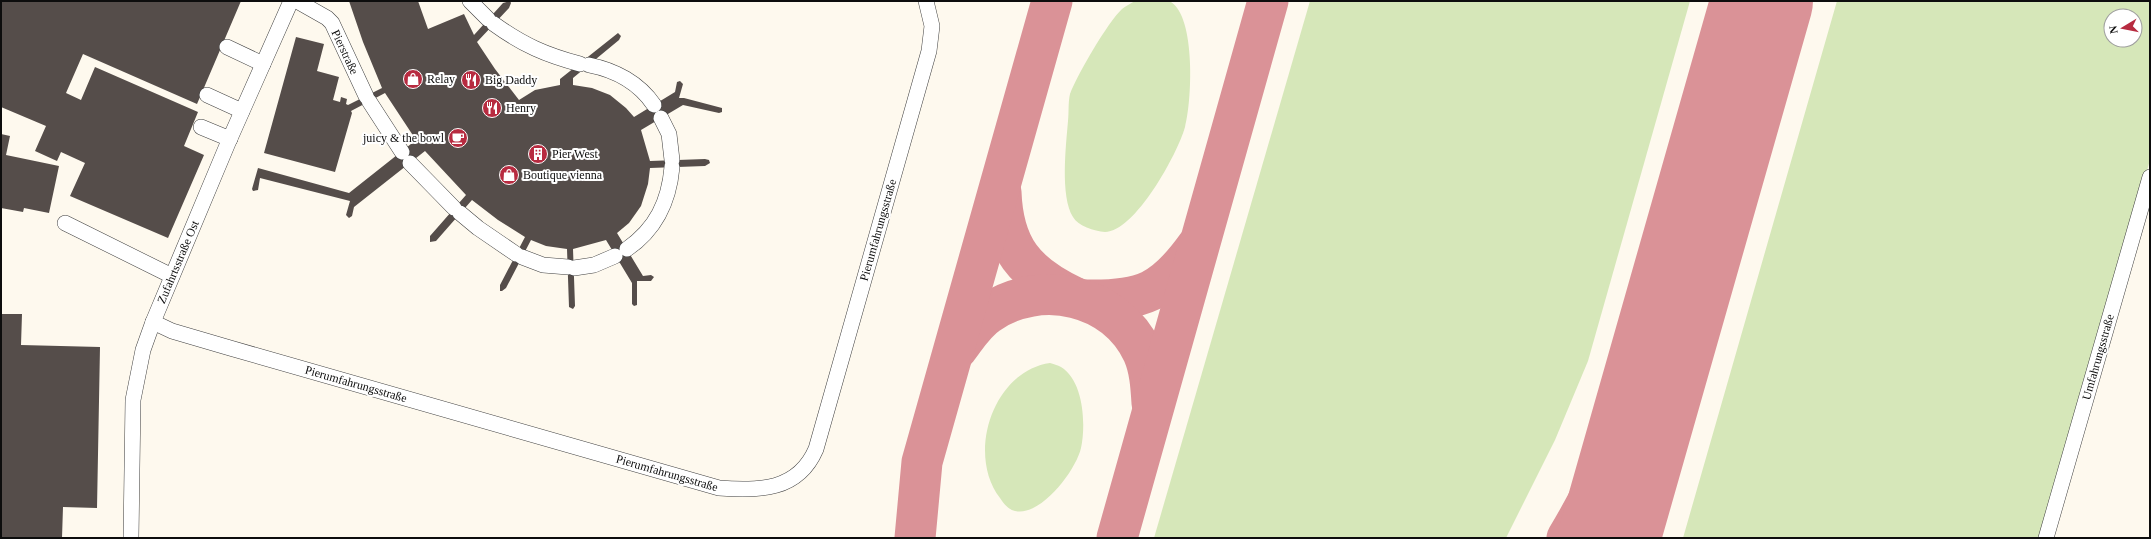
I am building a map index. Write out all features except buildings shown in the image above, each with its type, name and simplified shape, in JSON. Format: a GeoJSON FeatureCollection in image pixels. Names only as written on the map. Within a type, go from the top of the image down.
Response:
{"type":"FeatureCollection","features":[{"type":"Feature","properties":{"kind":"lane","name":"Zufahrtsstraße Ost"},"geometry":{"type":"LineString","coordinates":[[131,538],[133,400],[143,350],[172,276],[290,1]]}},
{"type":"Feature","properties":{"kind":"lane","name":"Pierstraße"},"geometry":{"type":"LineString","coordinates":[[297,1],[327,18],[332,23],[367,99],[406,157],[457,211],[478,228],[519,256],[543,265],[571,268],[594,265],[621,253],[637,242],[653,225],[664,205],[670,188],[672,163],[669,134],[657,112],[640,89],[629,80],[612,72],[550,56],[530,48],[491,22],[470,1]]}},
{"type":"Feature","properties":{"kind":"lane","name":"Pierumfahrungsstraße"},"geometry":{"type":"LineString","coordinates":[[153,322],[172,331],[223,346],[719,488],[748,490],[766,488],[789,481],[805,467],[816,449],[929,51],[932,26],[926,1]]}},
{"type":"Feature","properties":{"kind":"lane"},"geometry":{"type":"LineString","coordinates":[[227,47],[263,64]]}},
{"type":"Feature","properties":{"kind":"lane"},"geometry":{"type":"LineString","coordinates":[[206,95],[242,111]]}},
{"type":"Feature","properties":{"kind":"lane"},"geometry":{"type":"LineString","coordinates":[[201,127],[230,139]]}},
{"type":"Feature","properties":{"kind":"lane","name":"Umfahrungsstraße"},"geometry":{"type":"LineString","coordinates":[[2046,538],[2150,177]]}},
{"type":"Feature","properties":{"kind":"lane"},"geometry":{"type":"LineString","coordinates":[[65,222],[172,276]]}},
{"type":"Feature","properties":{"kind":"green space"},"geometry":{"type":"Polygon","coordinates":[[[1135,1],[1168,1],[1171,2],[1179,11],[1185,25],[1190,61],[1187,115],[1181,139],[1165,172],[1154,189],[1142,206],[1129,219],[1117,229],[1105,232],[1087,228],[1075,220],[1069,208],[1066,197],[1065,156],[1069,97],[1086,62],[1109,25],[1122,9],[1135,1]]]}},
{"type":"Feature","properties":{"kind":"green space"},"geometry":{"type":"Polygon","coordinates":[[[1310,1],[1690,1],[1588,361],[1555,440],[1506,538],[1154,538],[1310,1]]]}},
{"type":"Feature","properties":{"kind":"green space"},"geometry":{"type":"Polygon","coordinates":[[[1837,1],[2150,1],[2150,160],[2043,538],[1683,538],[1837,1]]]}},
{"type":"Feature","properties":{"kind":"green space"},"geometry":{"type":"Polygon","coordinates":[[[1050,363],[1060,366],[1075,382],[1082,404],[1083,438],[1081,448],[1078,457],[1065,479],[1046,500],[1036,507],[1025,511],[1015,511],[1008,508],[1003,502],[990,480],[985,459],[986,438],[991,417],[1000,398],[1013,381],[1030,369],[1050,363]]]}},
{"type":"Feature","properties":{"kind":"taxiway"},"geometry":{"type":"LineString","coordinates":[[915,538],[922,462],[1052,1]]}},
{"type":"Feature","properties":{"kind":"taxiway"},"geometry":{"type":"LineString","coordinates":[[1117,538],[1268,1]]}},
{"type":"Feature","properties":{"kind":"taxiway"},"geometry":{"type":"LineString","coordinates":[[1719,152],[1743,1]]}},
{"type":"Feature","properties":{"kind":"taxiway"},"geometry":{"type":"LineString","coordinates":[[1001,192],[1006,229],[1012,244],[1020,257],[1042,279],[1074,297]]}},
{"type":"Feature","properties":{"kind":"taxiway"},"geometry":{"type":"LineString","coordinates":[[1087,300],[1123,298],[1151,291],[1174,274],[1197,246]]}},
{"type":"Feature","properties":{"kind":"taxiway"},"geometry":{"type":"LineString","coordinates":[[1567,538],[1600,479],[1628,418],[1679,292]]}},
{"type":"Feature","properties":{"kind":"taxiway"},"geometry":{"type":"LineString","coordinates":[[957,349],[984,317],[1009,302],[1031,296],[1053,295],[1075,298],[1096,305],[1115,317],[1131,333],[1143,353],[1149,371],[1152,403]]}},
{"type":"Feature","properties":{"kind":"runway"},"geometry":{"type":"LineString","coordinates":[[1609,538],[1762,1]]}},
{"type":"Feature","properties":{"kind":"place","name":"Relay"},"geometry":{"type":"Point","coordinates":[413,79]}},
{"type":"Feature","properties":{"kind":"place","name":"Big Daddy"},"geometry":{"type":"Point","coordinates":[471,80]}},
{"type":"Feature","properties":{"kind":"place","name":"Henry"},"geometry":{"type":"Point","coordinates":[492,108]}},
{"type":"Feature","properties":{"kind":"place","name":"juicy & the bowl"},"geometry":{"type":"Point","coordinates":[458,138]}},
{"type":"Feature","properties":{"kind":"place","name":"Pier West"},"geometry":{"type":"Point","coordinates":[538,154]}},
{"type":"Feature","properties":{"kind":"place","name":"Boutique vienna"},"geometry":{"type":"Point","coordinates":[509,175]}}]}
